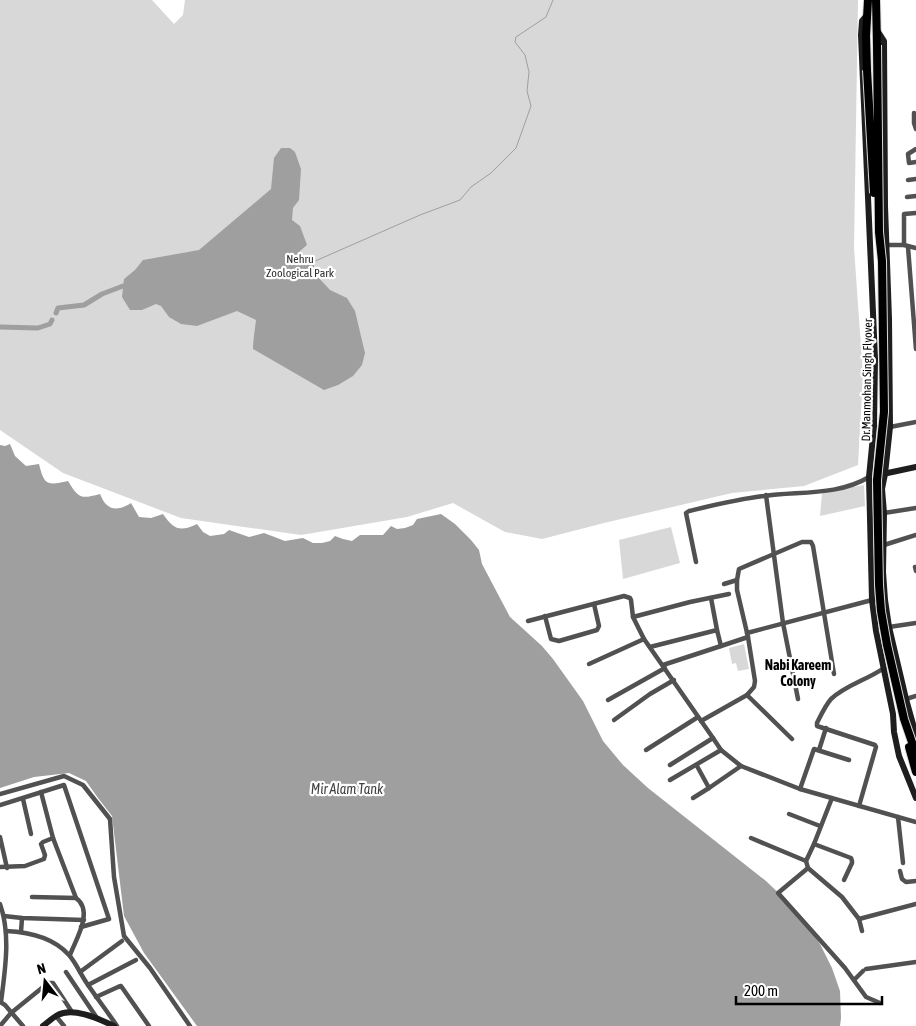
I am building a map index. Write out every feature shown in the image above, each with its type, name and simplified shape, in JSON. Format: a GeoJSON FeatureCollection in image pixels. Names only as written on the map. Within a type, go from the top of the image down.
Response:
{"type":"FeatureCollection","features":[{"type":"Feature","properties":{"kind":"highway","name":"Dr.Manmohan Singh Flyover"},"geometry":{"type":"LineString","coordinates":[[868,0],[867,70],[879,294],[879,433],[874,474],[874,585],[878,624],[891,684],[916,772]]}},
{"type":"Feature","properties":{"kind":"highway","name":"Dr.Manmohan Singh Flyover"},"geometry":{"type":"LineString","coordinates":[[876,0],[879,232],[882,261],[884,412],[877,480],[880,611],[904,719],[916,754]]}},
{"type":"Feature","properties":{"kind":"main road"},"geometry":{"type":"LineString","coordinates":[[867,14],[862,21],[861,35],[874,359],[874,426],[869,477],[872,600],[899,756],[916,798]]}},
{"type":"Feature","properties":{"kind":"main road"},"geometry":{"type":"LineString","coordinates":[[876,29],[884,41],[884,206],[889,319],[890,426],[882,490],[884,513],[883,572],[889,627],[916,735]]}},
{"type":"Feature","properties":{"kind":"main road"},"geometry":{"type":"LineString","coordinates":[[868,209],[884,206]]}},
{"type":"Feature","properties":{"kind":"main road"},"geometry":{"type":"LineString","coordinates":[[869,477],[916,467]]}},
{"type":"Feature","properties":{"kind":"main road"},"geometry":{"type":"LineString","coordinates":[[43,1026],[62,1013],[72,1012],[97,1018],[116,1026]]}},
{"type":"Feature","properties":{"kind":"street"},"geometry":{"type":"LineString","coordinates":[[914,113],[916,129]]}},
{"type":"Feature","properties":{"kind":"street"},"geometry":{"type":"LineString","coordinates":[[916,149],[908,154],[909,163],[916,162]]}},
{"type":"Feature","properties":{"kind":"street"},"geometry":{"type":"LineString","coordinates":[[908,180],[916,179]]}},
{"type":"Feature","properties":{"kind":"street"},"geometry":{"type":"LineString","coordinates":[[907,197],[916,196]]}},
{"type":"Feature","properties":{"kind":"street"},"geometry":{"type":"LineString","coordinates":[[916,212],[904,214],[906,246],[913,284],[916,349]]}},
{"type":"Feature","properties":{"kind":"street"},"geometry":{"type":"LineString","coordinates":[[886,245],[916,248]]}},
{"type":"Feature","properties":{"kind":"street"},"geometry":{"type":"LineString","coordinates":[[874,426],[890,426],[916,422]]}},
{"type":"Feature","properties":{"kind":"street"},"geometry":{"type":"LineString","coordinates":[[696,562],[687,512],[739,499],[819,491],[848,486],[859,483],[869,477]]}},
{"type":"Feature","properties":{"kind":"street"},"geometry":{"type":"LineString","coordinates":[[766,495],[783,623],[798,699]]}},
{"type":"Feature","properties":{"kind":"street"},"geometry":{"type":"LineString","coordinates":[[884,513],[916,508]]}},
{"type":"Feature","properties":{"kind":"street"},"geometry":{"type":"LineString","coordinates":[[884,545],[916,535]]}},
{"type":"Feature","properties":{"kind":"street"},"geometry":{"type":"LineString","coordinates":[[646,750],[747,695],[754,687],[755,681],[748,635],[737,590],[738,569],[802,542],[811,542],[813,546],[834,674]]}},
{"type":"Feature","properties":{"kind":"street"},"geometry":{"type":"LineString","coordinates":[[724,584],[737,580]]}},
{"type":"Feature","properties":{"kind":"street"},"geometry":{"type":"LineString","coordinates":[[633,617],[729,594]]}},
{"type":"Feature","properties":{"kind":"street"},"geometry":{"type":"LineString","coordinates":[[528,621],[627,596],[631,600],[633,617],[644,639],[721,750],[741,766],[800,789],[916,822]]}},
{"type":"Feature","properties":{"kind":"street"},"geometry":{"type":"LineString","coordinates":[[711,598],[721,646]]}},
{"type":"Feature","properties":{"kind":"street"},"geometry":{"type":"LineString","coordinates":[[608,700],[664,667],[748,635],[824,612],[872,600],[885,600]]}},
{"type":"Feature","properties":{"kind":"street"},"geometry":{"type":"LineString","coordinates":[[545,616],[552,638],[558,640],[599,628],[594,604]]}},
{"type":"Feature","properties":{"kind":"street"},"geometry":{"type":"LineString","coordinates":[[889,627],[916,623]]}},
{"type":"Feature","properties":{"kind":"street"},"geometry":{"type":"LineString","coordinates":[[650,647],[717,630]]}},
{"type":"Feature","properties":{"kind":"street"},"geometry":{"type":"LineString","coordinates":[[589,664],[644,639]]}},
{"type":"Feature","properties":{"kind":"street"},"geometry":{"type":"LineString","coordinates":[[859,806],[875,745],[817,726],[817,723],[825,707],[832,699],[884,668]]}},
{"type":"Feature","properties":{"kind":"street"},"geometry":{"type":"LineString","coordinates":[[614,720],[650,694],[674,680]]}},
{"type":"Feature","properties":{"kind":"street"},"geometry":{"type":"LineString","coordinates":[[747,695],[792,739]]}},
{"type":"Feature","properties":{"kind":"street"},"geometry":{"type":"LineString","coordinates":[[906,699],[916,696]]}},
{"type":"Feature","properties":{"kind":"street"},"geometry":{"type":"LineString","coordinates":[[819,750],[826,728]]}},
{"type":"Feature","properties":{"kind":"street"},"geometry":{"type":"LineString","coordinates":[[670,766],[713,738]]}},
{"type":"Feature","properties":{"kind":"street"},"geometry":{"type":"LineString","coordinates":[[800,789],[813,750],[816,749],[849,760]]}},
{"type":"Feature","properties":{"kind":"street"},"geometry":{"type":"LineString","coordinates":[[670,780],[697,766],[721,750]]}},
{"type":"Feature","properties":{"kind":"street"},"geometry":{"type":"LineString","coordinates":[[697,766],[710,788]]}},
{"type":"Feature","properties":{"kind":"street"},"geometry":{"type":"LineString","coordinates":[[694,798],[741,766]]}},
{"type":"Feature","properties":{"kind":"street"},"geometry":{"type":"LineString","coordinates":[[0,794],[64,776],[83,785],[110,819],[114,877],[124,936],[155,975],[190,1026]]}},
{"type":"Feature","properties":{"kind":"street"},"geometry":{"type":"LineString","coordinates":[[0,806],[64,786],[108,919],[81,927]]}},
{"type":"Feature","properties":{"kind":"street"},"geometry":{"type":"LineString","coordinates":[[41,792],[53,838],[84,914],[84,920],[70,956]]}},
{"type":"Feature","properties":{"kind":"street"},"geometry":{"type":"LineString","coordinates":[[832,798],[806,861],[808,868],[842,897],[860,919],[862,931]]}},
{"type":"Feature","properties":{"kind":"street"},"geometry":{"type":"LineString","coordinates":[[23,799],[31,834]]}},
{"type":"Feature","properties":{"kind":"street"},"geometry":{"type":"LineString","coordinates":[[789,814],[820,826]]}},
{"type":"Feature","properties":{"kind":"street"},"geometry":{"type":"LineString","coordinates":[[898,817],[903,864]]}},
{"type":"Feature","properties":{"kind":"street"},"geometry":{"type":"LineString","coordinates":[[0,837],[7,868]]}},
{"type":"Feature","properties":{"kind":"street"},"geometry":{"type":"LineString","coordinates":[[0,867],[25,866],[44,859],[45,855],[41,844],[53,838]]}},
{"type":"Feature","properties":{"kind":"street"},"geometry":{"type":"LineString","coordinates":[[751,838],[806,861]]}},
{"type":"Feature","properties":{"kind":"street"},"geometry":{"type":"LineString","coordinates":[[814,844],[851,858],[852,864],[844,880]]}},
{"type":"Feature","properties":{"kind":"street"},"geometry":{"type":"LineString","coordinates":[[808,868],[778,893],[845,968],[866,997],[880,1003]]}},
{"type":"Feature","properties":{"kind":"street"},"geometry":{"type":"LineString","coordinates":[[900,871],[902,879],[906,882],[916,881]]}},
{"type":"Feature","properties":{"kind":"street"},"geometry":{"type":"LineString","coordinates":[[32,897],[76,898]]}},
{"type":"Feature","properties":{"kind":"street"},"geometry":{"type":"LineString","coordinates":[[860,919],[916,904]]}},
{"type":"Feature","properties":{"kind":"street"},"geometry":{"type":"LineString","coordinates":[[1,908],[6,931],[6,960],[1,1002],[23,1026]]}},
{"type":"Feature","properties":{"kind":"street"},"geometry":{"type":"LineString","coordinates":[[4,916],[84,920]]}},
{"type":"Feature","properties":{"kind":"street"},"geometry":{"type":"LineString","coordinates":[[21,932],[22,918]]}},
{"type":"Feature","properties":{"kind":"street"},"geometry":{"type":"LineString","coordinates":[[6,931],[40,936],[56,944],[70,956],[116,1026]]}},
{"type":"Feature","properties":{"kind":"street"},"geometry":{"type":"LineString","coordinates":[[80,972],[122,941]]}},
{"type":"Feature","properties":{"kind":"street"},"geometry":{"type":"LineString","coordinates":[[88,985],[136,960]]}},
{"type":"Feature","properties":{"kind":"street"},"geometry":{"type":"LineString","coordinates":[[854,980],[864,970],[916,962]]}},
{"type":"Feature","properties":{"kind":"street"},"geometry":{"type":"LineString","coordinates":[[66,972],[97,1018]]}},
{"type":"Feature","properties":{"kind":"street"},"geometry":{"type":"LineString","coordinates":[[0,1026],[12,1013],[50,982],[53,983],[72,1012]]}},
{"type":"Feature","properties":{"kind":"street"},"geometry":{"type":"LineString","coordinates":[[96,997],[121,986],[149,1026]]}},
{"type":"Feature","properties":{"kind":"street"},"geometry":{"type":"LineString","coordinates":[[56,1016],[64,1026]]}},
{"type":"Feature","properties":{"kind":"green space","name":"Nehru Zoological Park"},"geometry":{"type":"Polygon","coordinates":[[[0,0],[152,0],[174,24],[183,15],[185,0],[858,0],[854,248],[863,375],[858,465],[804,486],[732,493],[542,539],[505,532],[453,503],[407,517],[301,535],[181,518],[63,473],[0,430],[0,0]]]}},
{"type":"Feature","properties":{"kind":"green space"},"geometry":{"type":"Polygon","coordinates":[[[864,485],[865,506],[820,516],[822,493],[864,485]]]}},
{"type":"Feature","properties":{"kind":"green space"},"geometry":{"type":"Polygon","coordinates":[[[671,527],[680,563],[623,579],[619,540],[671,527]]]}},
{"type":"Feature","properties":{"kind":"green space"},"geometry":{"type":"Polygon","coordinates":[[[744,644],[749,669],[738,671],[736,663],[732,664],[729,648],[744,644]]]}},
{"type":"Feature","properties":{"kind":"water"},"geometry":{"type":"Polygon","coordinates":[[[281,148],[290,148],[295,152],[301,169],[299,200],[293,208],[292,220],[300,226],[307,245],[300,251],[302,261],[313,262],[317,276],[330,290],[347,298],[355,311],[365,353],[362,365],[353,376],[338,385],[324,390],[253,349],[256,320],[237,311],[197,326],[181,324],[169,317],[161,306],[156,304],[142,310],[130,310],[122,297],[124,279],[143,260],[199,250],[271,189],[274,158],[281,148]]]}},
{"type":"Feature","properties":{"kind":"water","name":"Mir Alam Tank"},"geometry":{"type":"Polygon","coordinates":[[[10,444],[15,456],[26,466],[39,464],[45,480],[48,482],[68,481],[81,496],[89,497],[100,494],[106,504],[113,508],[123,507],[131,503],[139,517],[151,518],[163,514],[178,528],[182,529],[197,524],[203,532],[210,536],[224,534],[229,530],[249,537],[264,533],[285,541],[303,538],[313,543],[322,543],[330,541],[335,536],[352,541],[360,535],[383,535],[391,526],[397,529],[405,528],[413,525],[417,519],[441,514],[455,524],[479,550],[482,564],[510,617],[542,646],[553,659],[583,701],[603,741],[623,765],[648,788],[766,881],[792,906],[820,944],[832,968],[840,991],[840,1026],[197,1026],[144,953],[124,916],[112,816],[86,781],[69,773],[34,777],[0,788],[0,445],[10,444]]]}},
{"type":"Feature","properties":{"kind":"waterway"},"geometry":{"type":"LineString","coordinates":[[313,262],[420,215],[460,200],[471,187],[491,173],[516,148],[531,106],[527,91],[529,72],[525,55],[515,42],[516,37],[546,17],[553,0]]}},
{"type":"Feature","properties":{"kind":"waterway"},"geometry":{"type":"LineString","coordinates":[[56,313],[58,308],[84,305],[102,294],[123,286]]}},
{"type":"Feature","properties":{"kind":"waterway"},"geometry":{"type":"LineString","coordinates":[[0,327],[38,328],[50,324],[52,320]]}},
{"type":"Feature","properties":{"kind":"district","name":"Nabi Kareem Colony"},"geometry":{"type":"Point","coordinates":[798,674]}}]}
